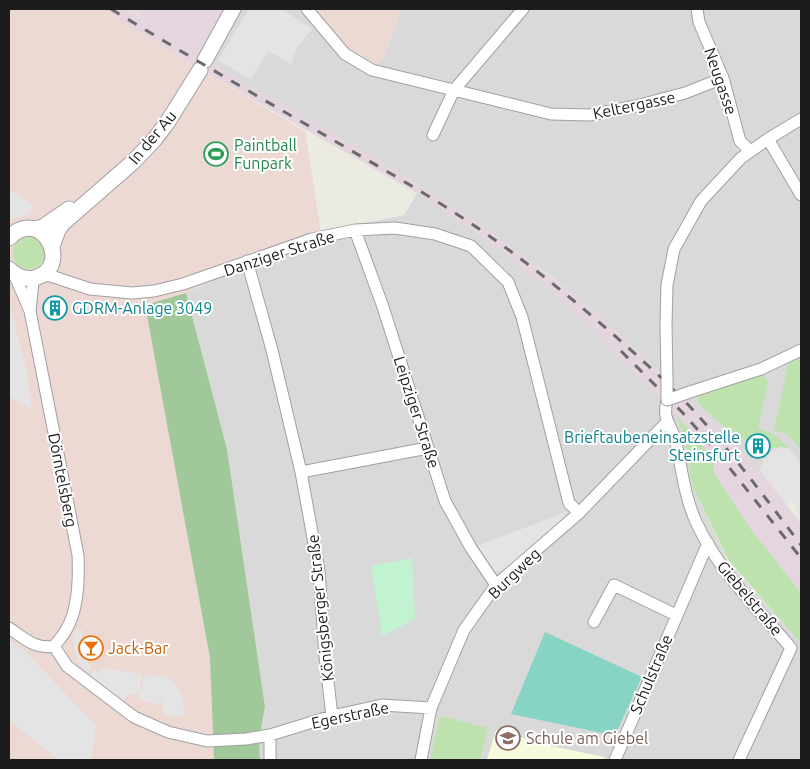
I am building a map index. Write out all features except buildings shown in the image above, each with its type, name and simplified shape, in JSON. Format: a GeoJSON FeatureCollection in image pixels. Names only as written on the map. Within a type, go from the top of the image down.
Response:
{"type":"FeatureCollection","features":[{"type":"Feature","properties":{"kind":"street","name":"In der Au"},"geometry":{"type":"LineString","coordinates":[[38,276],[47,270],[51,262],[52,250],[58,230],[63,222],[132,162],[154,140],[167,123],[233,9]]}},
{"type":"Feature","properties":{"kind":"street","name":"Keltergasse"},"geometry":{"type":"LineString","coordinates":[[307,9],[345,54],[372,70],[551,114],[590,116],[685,93],[723,78]]}},
{"type":"Feature","properties":{"kind":"street"},"geometry":{"type":"LineString","coordinates":[[433,135],[454,90],[523,9]]}},
{"type":"Feature","properties":{"kind":"street","name":"Neugasse"},"geometry":{"type":"LineString","coordinates":[[697,9],[699,22],[723,78],[740,141],[750,151]]}},
{"type":"Feature","properties":{"kind":"street"},"geometry":{"type":"LineString","coordinates":[[708,543],[694,515],[686,491],[674,432],[666,417],[667,286],[674,248],[701,201],[741,158],[801,119]]}},
{"type":"Feature","properties":{"kind":"street"},"geometry":{"type":"LineString","coordinates":[[768,139],[801,194]]}},
{"type":"Feature","properties":{"kind":"street","name":"In der Au"},"geometry":{"type":"LineString","coordinates":[[9,238],[19,230],[43,227],[83,200],[94,195]]}},
{"type":"Feature","properties":{"kind":"street","name":"Danziger Straße"},"geometry":{"type":"LineString","coordinates":[[38,276],[64,281],[90,290],[132,293],[154,291],[183,284],[312,239],[355,230],[394,228],[434,234],[471,246],[508,282],[522,316],[569,502],[579,513]]}},
{"type":"Feature","properties":{"kind":"street"},"geometry":{"type":"LineString","coordinates":[[34,229],[48,239],[64,281]]}},
{"type":"Feature","properties":{"kind":"street","name":"Leipziger Straße"},"geometry":{"type":"LineString","coordinates":[[355,230],[383,307],[445,500],[470,548],[496,586]]}},
{"type":"Feature","properties":{"kind":"street","name":"Königsberger Straße"},"geometry":{"type":"LineString","coordinates":[[247,262],[272,350],[301,472],[319,571],[325,656],[332,716]]}},
{"type":"Feature","properties":{"kind":"street"},"geometry":{"type":"LineString","coordinates":[[12,272],[28,278],[38,276]]}},
{"type":"Feature","properties":{"kind":"street","name":"Dörntelsberg"},"geometry":{"type":"LineString","coordinates":[[12,272],[30,311],[78,555],[75,604],[68,628],[54,646]]}},
{"type":"Feature","properties":{"kind":"street","name":"Dörntelsberg"},"geometry":{"type":"LineString","coordinates":[[30,311],[33,282],[38,276]]}},
{"type":"Feature","properties":{"kind":"street"},"geometry":{"type":"LineString","coordinates":[[667,400],[761,369],[801,350]]}},
{"type":"Feature","properties":{"kind":"street","name":"Burgweg"},"geometry":{"type":"LineString","coordinates":[[422,760],[431,708],[464,630],[496,586],[579,513],[666,417]]}},
{"type":"Feature","properties":{"kind":"street"},"geometry":{"type":"LineString","coordinates":[[301,472],[428,448]]}},
{"type":"Feature","properties":{"kind":"street","name":"Schulstraße"},"geometry":{"type":"LineString","coordinates":[[615,760],[708,543]]}},
{"type":"Feature","properties":{"kind":"street","name":"Giebelstraße"},"geometry":{"type":"LineString","coordinates":[[708,543],[720,565],[791,648],[739,760]]}},
{"type":"Feature","properties":{"kind":"street","name":"Schulstraße"},"geometry":{"type":"LineString","coordinates":[[594,622],[614,585],[676,616]]}},
{"type":"Feature","properties":{"kind":"street"},"geometry":{"type":"LineString","coordinates":[[9,628],[34,645],[45,648],[54,646]]}},
{"type":"Feature","properties":{"kind":"street","name":"Egerstraße"},"geometry":{"type":"LineString","coordinates":[[54,646],[67,666],[134,717],[168,732],[207,741],[270,735],[332,716],[382,705],[431,708]]}},
{"type":"Feature","properties":{"kind":"street"},"geometry":{"type":"LineString","coordinates":[[270,735],[270,760]]}},
{"type":"Feature","properties":{"kind":"shaded area"},"geometry":{"type":"Polygon","coordinates":[[[9,9],[103,9],[191,64],[305,131],[321,232],[186,293],[145,306],[210,658],[214,760],[9,760],[9,9]]]}},
{"type":"Feature","properties":{"kind":"shaded area"},"geometry":{"type":"Polygon","coordinates":[[[103,9],[128,9],[157,28],[130,9],[233,9],[205,60],[311,120],[432,193],[501,239],[578,297],[607,322],[760,470],[801,524],[801,593],[750,528],[714,473],[713,459],[676,414],[544,285],[495,246],[427,199],[191,64],[103,9]]]}},
{"type":"Feature","properties":{"kind":"shaded area"},"geometry":{"type":"Polygon","coordinates":[[[233,9],[307,9],[382,61],[402,9],[801,9],[801,464],[789,448],[764,459],[760,470],[607,322],[537,265],[544,285],[676,413],[685,439],[692,485],[728,561],[801,643],[801,760],[260,760],[259,738],[265,707],[227,449],[186,293],[321,232],[404,215],[421,186],[205,60],[233,9]]]}},
{"type":"Feature","properties":{"kind":"shaded area"},"geometry":{"type":"Polygon","coordinates":[[[249,9],[281,9],[312,29],[297,48],[291,64],[268,51],[251,79],[218,61],[249,9]]]}},
{"type":"Feature","properties":{"kind":"shaded area"},"geometry":{"type":"Polygon","coordinates":[[[307,9],[402,9],[382,61],[372,70],[345,54],[307,9]]]}},
{"type":"Feature","properties":{"kind":"shaded area"},"geometry":{"type":"Polygon","coordinates":[[[9,190],[34,206],[27,215],[9,220],[9,190]]]}},
{"type":"Feature","properties":{"kind":"shaded area"},"geometry":{"type":"Polygon","coordinates":[[[9,302],[27,372],[31,408],[9,397],[9,302]]]}},
{"type":"Feature","properties":{"kind":"shaded area"},"geometry":{"type":"Polygon","coordinates":[[[780,447],[789,448],[801,464],[801,524],[795,516],[798,509],[791,500],[787,506],[760,470],[764,460],[773,450],[780,447]]]}},
{"type":"Feature","properties":{"kind":"shaded area"},"geometry":{"type":"Polygon","coordinates":[[[566,512],[564,521],[505,571],[494,571],[477,546],[566,512]]]}},
{"type":"Feature","properties":{"kind":"shaded area"},"geometry":{"type":"Polygon","coordinates":[[[412,558],[415,619],[382,636],[371,566],[412,558]]]}},
{"type":"Feature","properties":{"kind":"shaded area"},"geometry":{"type":"Polygon","coordinates":[[[75,629],[83,630],[81,649],[91,668],[86,673],[76,657],[73,639],[75,629]]]}},
{"type":"Feature","properties":{"kind":"shaded area"},"geometry":{"type":"Polygon","coordinates":[[[545,632],[642,677],[616,733],[612,735],[511,714],[545,632]]]}},
{"type":"Feature","properties":{"kind":"shaded area"},"geometry":{"type":"Polygon","coordinates":[[[9,640],[26,652],[96,726],[91,760],[59,760],[9,720],[9,640]]]}},
{"type":"Feature","properties":{"kind":"shaded area"},"geometry":{"type":"Polygon","coordinates":[[[102,668],[142,674],[139,693],[128,695],[123,701],[90,676],[95,670],[100,673],[102,668]]]}},
{"type":"Feature","properties":{"kind":"shaded area"},"geometry":{"type":"Polygon","coordinates":[[[146,674],[169,678],[177,687],[182,697],[185,715],[174,717],[164,715],[161,699],[158,705],[138,699],[146,674]]]}},
{"type":"Feature","properties":{"kind":"shaded area","name":"Schule am Giebel"},"geometry":{"type":"Polygon","coordinates":[[[496,730],[551,746],[604,757],[605,760],[487,760],[496,730]]]}},
{"type":"Feature","properties":{"kind":"green space"},"geometry":{"type":"Polygon","coordinates":[[[29,237],[35,238],[40,242],[44,247],[44,259],[40,264],[35,268],[29,269],[23,268],[18,264],[14,259],[13,253],[14,247],[18,242],[23,238],[29,237]]]}},
{"type":"Feature","properties":{"kind":"green space"},"geometry":{"type":"Polygon","coordinates":[[[186,293],[227,449],[265,707],[259,738],[260,760],[214,760],[210,658],[145,305],[186,293]]]}},
{"type":"Feature","properties":{"kind":"green space"},"geometry":{"type":"Polygon","coordinates":[[[801,356],[801,449],[786,433],[774,431],[788,364],[801,356]]]}},
{"type":"Feature","properties":{"kind":"green space"},"geometry":{"type":"Polygon","coordinates":[[[762,373],[768,381],[758,428],[772,433],[789,448],[769,448],[770,443],[750,438],[748,442],[727,429],[697,402],[699,396],[762,373]]]}},
{"type":"Feature","properties":{"kind":"green space"},"geometry":{"type":"Polygon","coordinates":[[[676,414],[713,459],[714,473],[750,528],[801,593],[801,643],[729,561],[692,485],[685,439],[676,414]]]}},
{"type":"Feature","properties":{"kind":"green space"},"geometry":{"type":"Polygon","coordinates":[[[440,716],[488,728],[480,760],[430,760],[440,716]]]}},
{"type":"Feature","properties":{"kind":"railway"},"geometry":{"type":"LineString","coordinates":[[111,9],[431,198],[474,225],[536,271],[577,303],[676,392],[750,478],[801,545]]}},
{"type":"Feature","properties":{"kind":"railway"},"geometry":{"type":"LineString","coordinates":[[621,351],[681,411],[713,447],[801,558]]}},
{"type":"Feature","properties":{"kind":"place","name":"Paintball Funpark"},"geometry":{"type":"Point","coordinates":[216,154]}},
{"type":"Feature","properties":{"kind":"place","name":"GDRM-Anlage 3049"},"geometry":{"type":"Point","coordinates":[55,308]}},
{"type":"Feature","properties":{"kind":"place","name":"Brieftaubeneinsatzstelle Steinsfurt"},"geometry":{"type":"Point","coordinates":[758,446]}},
{"type":"Feature","properties":{"kind":"place","name":"Jack-Bar"},"geometry":{"type":"Point","coordinates":[91,648]}},
{"type":"Feature","properties":{"kind":"place","name":"Schule am Giebel"},"geometry":{"type":"Point","coordinates":[508,738]}}]}
